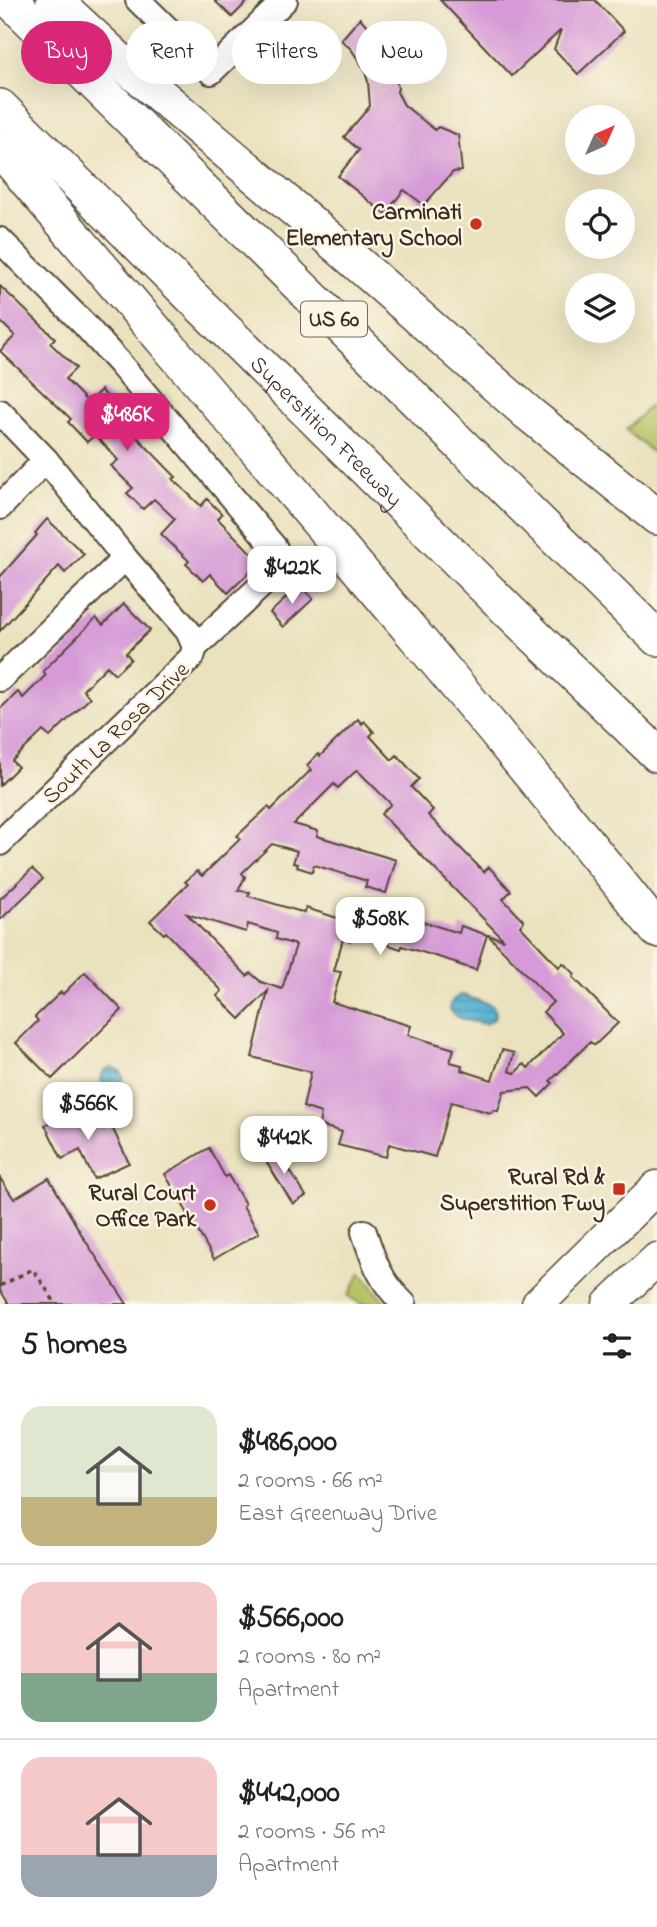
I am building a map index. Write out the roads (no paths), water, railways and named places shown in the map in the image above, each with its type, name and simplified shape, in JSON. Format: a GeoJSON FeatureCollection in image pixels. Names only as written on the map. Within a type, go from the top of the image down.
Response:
{"type":"FeatureCollection","features":[{"type":"Feature","properties":{"kind":"highway","name":"US 60"},"geometry":{"type":"LineString","coordinates":[[10,0],[657,638]]}},
{"type":"Feature","properties":{"kind":"highway"},"geometry":{"type":"LineString","coordinates":[[54,0],[118,60],[340,248],[528,413],[657,517]]}},
{"type":"Feature","properties":{"kind":"highway","name":"Superstition Freeway"},"geometry":{"type":"LineString","coordinates":[[0,107],[657,754]]}},
{"type":"Feature","properties":{"kind":"highway"},"geometry":{"type":"LineString","coordinates":[[0,149],[420,640],[657,930]]}},
{"type":"Feature","properties":{"kind":"main road"},"geometry":{"type":"LineString","coordinates":[[537,1304],[657,1187]]}},
{"type":"Feature","properties":{"kind":"main road"},"geometry":{"type":"LineString","coordinates":[[609,1304],[657,1259]]}},
{"type":"Feature","properties":{"kind":"street"},"geometry":{"type":"LineString","coordinates":[[138,0],[211,72],[285,0]]}},
{"type":"Feature","properties":{"kind":"street","name":"South La Rosa Drive"},"geometry":{"type":"LineString","coordinates":[[0,240],[120,364],[275,548],[277,571],[195,647],[192,657],[0,843]]}},
{"type":"Feature","properties":{"kind":"street"},"geometry":{"type":"LineString","coordinates":[[0,412],[46,460],[188,631],[195,647]]}},
{"type":"Feature","properties":{"kind":"street"},"geometry":{"type":"LineString","coordinates":[[0,507],[46,460]]}},
{"type":"Feature","properties":{"kind":"street"},"geometry":{"type":"LineString","coordinates":[[0,679],[125,558]]}},
{"type":"Feature","properties":{"kind":"street"},"geometry":{"type":"LineString","coordinates":[[364,1231],[375,1267],[404,1304]]}},
{"type":"Feature","properties":{"kind":"water"},"geometry":{"type":"Polygon","coordinates":[[[462,995],[492,1005],[495,1011],[494,1019],[485,1024],[466,1020],[452,1013],[451,1004],[462,995]]]}},
{"type":"Feature","properties":{"kind":"water"},"geometry":{"type":"Polygon","coordinates":[[[108,1068],[116,1068],[123,1075],[123,1083],[116,1090],[108,1090],[101,1083],[101,1075],[108,1068]]]}},
{"type":"Feature","properties":{"kind":"place","name":"Carminati Elementary School"},"geometry":{"type":"Point","coordinates":[476,224]}},
{"type":"Feature","properties":{"kind":"place","name":"Rural Rd & Superstition Fwy"},"geometry":{"type":"Point","coordinates":[619,1189]}},
{"type":"Feature","properties":{"kind":"place","name":"Rural Court Office Park"},"geometry":{"type":"Point","coordinates":[210,1205]}}]}
